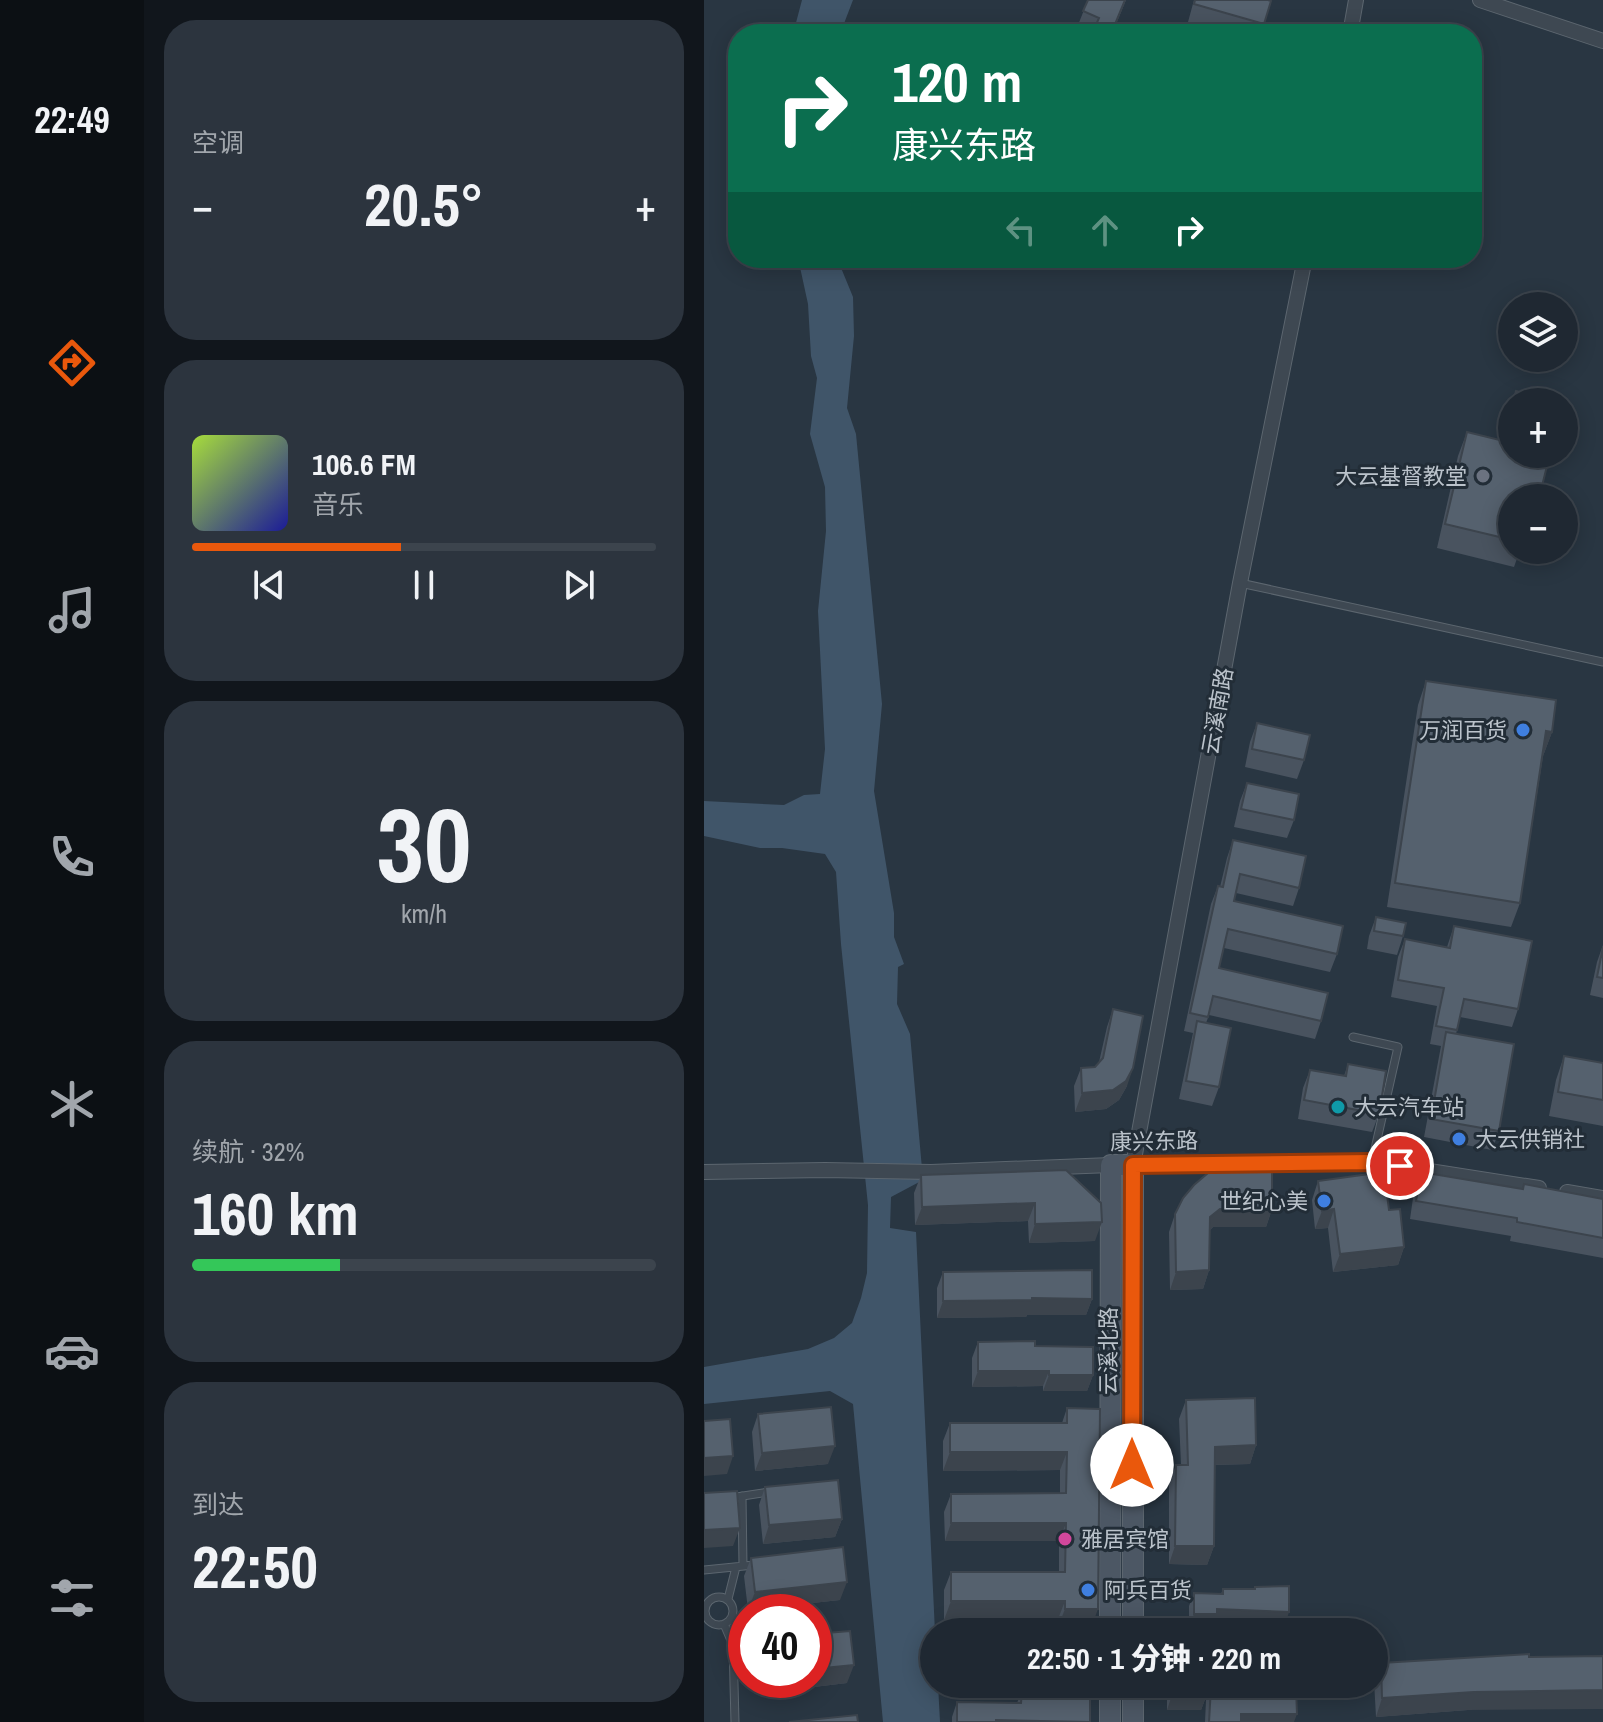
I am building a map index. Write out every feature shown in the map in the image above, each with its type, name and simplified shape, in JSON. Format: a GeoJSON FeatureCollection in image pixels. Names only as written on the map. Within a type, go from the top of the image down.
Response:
{"type":"FeatureCollection","features":[{"type":"Feature","properties":{"kind":"street"},"geometry":{"type":"LineString","coordinates":[[1352,24],[1356,0]]}},
{"type":"Feature","properties":{"kind":"street"},"geometry":{"type":"LineString","coordinates":[[1480,0],[1603,41]]}},
{"type":"Feature","properties":{"kind":"street","name":"云溪南路"},"geometry":{"type":"LineString","coordinates":[[1133,1165],[1240,583],[1303,268]]}},
{"type":"Feature","properties":{"kind":"street","name":"康兴东路"},"geometry":{"type":"LineString","coordinates":[[704,1172],[931,1172],[1111,1165],[1372,1162],[1603,1198]]}},
{"type":"Feature","properties":{"kind":"street","name":"云溪北路"},"geometry":{"type":"LineString","coordinates":[[1110,1618],[1111,1165]]}},
{"type":"Feature","properties":{"kind":"street","name":"云溪北路"},"geometry":{"type":"LineString","coordinates":[[1133,1165],[1133,1618]]}},
{"type":"Feature","properties":{"kind":"street"},"geometry":{"type":"LineString","coordinates":[[1110,1698],[1110,1722]]}},
{"type":"Feature","properties":{"kind":"street"},"geometry":{"type":"LineString","coordinates":[[1133,1698],[1133,1722]]}},
{"type":"Feature","properties":{"kind":"lane"},"geometry":{"type":"LineString","coordinates":[[1240,583],[1603,662]]}},
{"type":"Feature","properties":{"kind":"lane"},"geometry":{"type":"LineString","coordinates":[[1353,1037],[1398,1047],[1372,1162]]}},
{"type":"Feature","properties":{"kind":"lane"},"geometry":{"type":"LineString","coordinates":[[717,1499],[783,1491]]}},
{"type":"Feature","properties":{"kind":"lane"},"geometry":{"type":"LineString","coordinates":[[730,1594],[740,1566],[742,1496]]}},
{"type":"Feature","properties":{"kind":"lane"},"geometry":{"type":"LineString","coordinates":[[704,1570],[758,1564]]}},
{"type":"Feature","properties":{"kind":"lane"},"geometry":{"type":"LineString","coordinates":[[728,1599],[717,1596],[707,1602],[705,1608],[709,1621],[724,1624],[728,1621]]}},
{"type":"Feature","properties":{"kind":"lane"},"geometry":{"type":"LineString","coordinates":[[724,1624],[728,1633]]}},
{"type":"Feature","properties":{"kind":"lane"},"geometry":{"type":"LineString","coordinates":[[734,1698],[735,1722]]}},
{"type":"Feature","properties":{"kind":"water"},"geometry":{"type":"Polygon","coordinates":[[[802,0],[853,0],[844,24],[796,24],[802,0]]]}},
{"type":"Feature","properties":{"kind":"water"},"geometry":{"type":"Polygon","coordinates":[[[800,268],[841,268],[853,297],[854,336],[847,408],[856,434],[882,704],[874,791],[894,913],[894,937],[904,964],[898,967],[897,1004],[910,1034],[923,1180],[891,1197],[890,1228],[916,1232],[934,1618],[920,1618],[920,1698],[939,1698],[940,1722],[883,1722],[853,1404],[830,1391],[704,1404],[704,1367],[808,1349],[834,1338],[852,1323],[867,1273],[868,1205],[836,872],[825,854],[760,848],[704,836],[704,801],[784,805],[804,795],[820,794],[825,749],[818,611],[826,531],[825,487],[810,434],[817,378],[811,356],[808,304],[800,268]]]}},
{"type":"Feature","properties":{"kind":"building"},"geometry":{"type":"Polygon","coordinates":[[[1088,0],[1125,0],[1115,24],[1096,24],[1099,18],[1083,11],[1088,0]]]}},
{"type":"Feature","properties":{"kind":"building"},"geometry":{"type":"Polygon","coordinates":[[[1195,0],[1271,1],[1264,24],[1194,4],[1195,0]]]}},
{"type":"Feature","properties":{"kind":"building"},"geometry":{"type":"Polygon","coordinates":[[[1467,432],[1498,440],[1498,468],[1546,468],[1542,484],[1498,484],[1498,537],[1445,524],[1467,432]]]}},
{"type":"Feature","properties":{"kind":"building"},"geometry":{"type":"Polygon","coordinates":[[[1426,681],[1556,700],[1552,732],[1546,731],[1520,903],[1395,883],[1426,681]]]}},
{"type":"Feature","properties":{"kind":"building"},"geometry":{"type":"Polygon","coordinates":[[[1257,723],[1310,735],[1304,760],[1252,749],[1257,723]]]}},
{"type":"Feature","properties":{"kind":"building"},"geometry":{"type":"Polygon","coordinates":[[[1247,783],[1299,794],[1294,820],[1241,809],[1247,783]]]}},
{"type":"Feature","properties":{"kind":"building"},"geometry":{"type":"Polygon","coordinates":[[[1233,840],[1306,856],[1299,888],[1240,874],[1234,901],[1343,926],[1337,954],[1228,929],[1219,968],[1328,993],[1321,1021],[1213,996],[1208,1017],[1190,1013],[1218,886],[1223,887],[1233,840]]]}},
{"type":"Feature","properties":{"kind":"building"},"geometry":{"type":"Polygon","coordinates":[[[1376,917],[1406,923],[1403,936],[1374,931],[1376,917]]]}},
{"type":"Feature","properties":{"kind":"building"},"geometry":{"type":"Polygon","coordinates":[[[1454,926],[1532,941],[1518,1009],[1464,999],[1457,1030],[1436,1026],[1444,988],[1398,980],[1405,939],[1450,948],[1454,926]]]}},
{"type":"Feature","properties":{"kind":"building"},"geometry":{"type":"Polygon","coordinates":[[[1603,947],[1603,978],[1597,977],[1603,947]]]}},
{"type":"Feature","properties":{"kind":"building"},"geometry":{"type":"Polygon","coordinates":[[[1113,1009],[1143,1016],[1133,1068],[1126,1081],[1113,1090],[1082,1093],[1081,1068],[1095,1067],[1103,1058],[1113,1009]]]}},
{"type":"Feature","properties":{"kind":"building"},"geometry":{"type":"Polygon","coordinates":[[[1197,1021],[1231,1028],[1219,1087],[1186,1081],[1197,1021]]]}},
{"type":"Feature","properties":{"kind":"building"},"geometry":{"type":"Polygon","coordinates":[[[1446,1032],[1514,1044],[1499,1131],[1431,1119],[1446,1032]]]}},
{"type":"Feature","properties":{"kind":"building"},"geometry":{"type":"Polygon","coordinates":[[[1564,1056],[1603,1063],[1603,1100],[1558,1092],[1564,1056]]]}},
{"type":"Feature","properties":{"kind":"building"},"geometry":{"type":"Polygon","coordinates":[[[1348,1064],[1386,1071],[1379,1114],[1304,1100],[1310,1070],[1346,1076],[1348,1064]]]}},
{"type":"Feature","properties":{"kind":"building"},"geometry":{"type":"Polygon","coordinates":[[[1222,1166],[1272,1169],[1272,1209],[1220,1209],[1210,1217],[1209,1270],[1176,1272],[1175,1214],[1194,1185],[1222,1166]]]}},
{"type":"Feature","properties":{"kind":"building"},"geometry":{"type":"Polygon","coordinates":[[[1066,1170],[1101,1203],[1102,1222],[1035,1224],[1035,1203],[922,1207],[921,1175],[1066,1170]]]}},
{"type":"Feature","properties":{"kind":"building"},"geometry":{"type":"Polygon","coordinates":[[[1384,1172],[1389,1210],[1400,1209],[1404,1247],[1340,1254],[1334,1209],[1322,1211],[1318,1181],[1384,1172]]]}},
{"type":"Feature","properties":{"kind":"building"},"geometry":{"type":"Polygon","coordinates":[[[1421,1172],[1523,1189],[1524,1184],[1603,1199],[1603,1238],[1517,1222],[1517,1218],[1416,1201],[1421,1172]]]}},
{"type":"Feature","properties":{"kind":"building"},"geometry":{"type":"Polygon","coordinates":[[[1092,1270],[1092,1299],[943,1301],[943,1272],[1092,1270]]]}},
{"type":"Feature","properties":{"kind":"building"},"geometry":{"type":"Polygon","coordinates":[[[1035,1341],[1035,1346],[1093,1347],[1093,1375],[1049,1375],[1049,1371],[978,1371],[978,1342],[1035,1341]]]}},
{"type":"Feature","properties":{"kind":"building"},"geometry":{"type":"Polygon","coordinates":[[[1255,1398],[1256,1445],[1215,1447],[1214,1546],[1175,1546],[1176,1465],[1188,1465],[1186,1400],[1255,1398]]]}},
{"type":"Feature","properties":{"kind":"building"},"geometry":{"type":"Polygon","coordinates":[[[831,1407],[835,1446],[762,1453],[758,1414],[831,1407]]]}},
{"type":"Feature","properties":{"kind":"building"},"geometry":{"type":"Polygon","coordinates":[[[1067,1408],[1100,1409],[1098,1609],[1065,1609],[1065,1601],[951,1601],[951,1572],[1065,1572],[1066,1523],[951,1523],[951,1494],[1066,1493],[1067,1452],[950,1452],[950,1423],[1067,1423],[1067,1408]]]}},
{"type":"Feature","properties":{"kind":"building"},"geometry":{"type":"Polygon","coordinates":[[[730,1419],[733,1456],[704,1458],[704,1421],[730,1419]]]}},
{"type":"Feature","properties":{"kind":"building"},"geometry":{"type":"Polygon","coordinates":[[[838,1480],[842,1519],[769,1525],[765,1487],[838,1480]]]}},
{"type":"Feature","properties":{"kind":"building"},"geometry":{"type":"Polygon","coordinates":[[[737,1491],[740,1528],[704,1530],[704,1493],[737,1491]]]}},
{"type":"Feature","properties":{"kind":"building"},"geometry":{"type":"Polygon","coordinates":[[[843,1547],[847,1582],[755,1592],[751,1558],[843,1547]]]}},
{"type":"Feature","properties":{"kind":"building"},"geometry":{"type":"Polygon","coordinates":[[[1289,1586],[1289,1612],[1217,1609],[1217,1614],[1194,1614],[1194,1593],[1223,1594],[1223,1589],[1289,1586]]]}},
{"type":"Feature","properties":{"kind":"building"},"geometry":{"type":"Polygon","coordinates":[[[850,1631],[854,1665],[832,1667],[832,1632],[850,1631]]]}},
{"type":"Feature","properties":{"kind":"building"},"geometry":{"type":"Polygon","coordinates":[[[1529,1654],[1529,1657],[1603,1656],[1603,1690],[1474,1692],[1388,1698],[1388,1663],[1529,1654]]]}},
{"type":"Feature","properties":{"kind":"building"},"geometry":{"type":"Polygon","coordinates":[[[1021,1698],[1090,1698],[1090,1722],[957,1722],[957,1702],[1021,1703],[1021,1698]]]}},
{"type":"Feature","properties":{"kind":"building"},"geometry":{"type":"Polygon","coordinates":[[[1210,1698],[1296,1698],[1297,1714],[1241,1714],[1241,1722],[1209,1722],[1210,1698]]]}},
{"type":"Feature","properties":{"kind":"building"},"geometry":{"type":"Polygon","coordinates":[[[857,1715],[858,1722],[789,1722],[857,1715]]]}},
{"type":"Feature","properties":{"kind":"place","name":"大云基督教堂"},"geometry":{"type":"Point","coordinates":[1483,476]}},
{"type":"Feature","properties":{"kind":"place","name":"万润百货"},"geometry":{"type":"Point","coordinates":[1523,730]}},
{"type":"Feature","properties":{"kind":"place","name":"大云汽车站"},"geometry":{"type":"Point","coordinates":[1338,1107]}},
{"type":"Feature","properties":{"kind":"place","name":"大云供销社"},"geometry":{"type":"Point","coordinates":[1459,1139]}},
{"type":"Feature","properties":{"kind":"place","name":"世纪心美"},"geometry":{"type":"Point","coordinates":[1324,1201]}},
{"type":"Feature","properties":{"kind":"place","name":"雅居宾馆"},"geometry":{"type":"Point","coordinates":[1065,1539]}},
{"type":"Feature","properties":{"kind":"place","name":"阿兵百货"},"geometry":{"type":"Point","coordinates":[1088,1590]}},
{"type":"Feature","properties":{"kind":"route"},"geometry":{"type":"LineString","coordinates":[[1132,1465],[1133,1165],[1372,1162],[1400,1166]]}}]}
